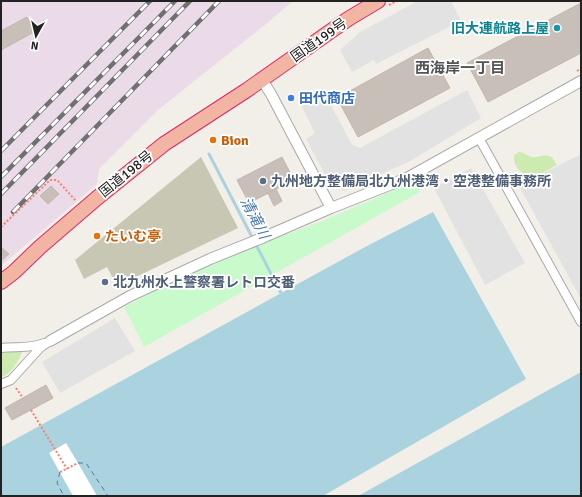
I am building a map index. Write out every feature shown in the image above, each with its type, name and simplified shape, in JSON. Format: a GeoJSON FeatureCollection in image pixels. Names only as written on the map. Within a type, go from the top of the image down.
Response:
{"type":"FeatureCollection","features":[{"type":"Feature","properties":{"kind":"highway","name":"国道199号"},"geometry":{"type":"LineString","coordinates":[[262,80],[348,19],[382,5]]}},
{"type":"Feature","properties":{"kind":"highway","name":"国道198号"},"geometry":{"type":"LineString","coordinates":[[1,282],[97,198],[164,144],[262,80]]}},
{"type":"Feature","properties":{"kind":"street"},"geometry":{"type":"LineString","coordinates":[[262,80],[272,94],[331,208]]}},
{"type":"Feature","properties":{"kind":"street"},"geometry":{"type":"LineString","coordinates":[[1,384],[11,380],[40,348],[50,341],[130,296],[210,259],[406,178],[581,81]]}},
{"type":"Feature","properties":{"kind":"street"},"geometry":{"type":"LineString","coordinates":[[479,138],[581,322]]}},
{"type":"Feature","properties":{"kind":"street"},"geometry":{"type":"LineString","coordinates":[[1,348],[28,347],[50,341]]}},
{"type":"Feature","properties":{"kind":"path"},"geometry":{"type":"LineString","coordinates":[[382,5],[397,1]]}},
{"type":"Feature","properties":{"kind":"path"},"geometry":{"type":"LineString","coordinates":[[574,72],[581,68]]}},
{"type":"Feature","properties":{"kind":"path"},"geometry":{"type":"LineString","coordinates":[[1,227],[50,180],[57,180],[79,203]]}},
{"type":"Feature","properties":{"kind":"path"},"geometry":{"type":"LineString","coordinates":[[11,380],[23,398]]}},
{"type":"Feature","properties":{"kind":"path"},"geometry":{"type":"LineString","coordinates":[[31,410],[67,469]]}},
{"type":"Feature","properties":{"kind":"path"},"geometry":{"type":"LineString","coordinates":[[60,472],[78,463]]}},
{"type":"Feature","properties":{"kind":"shaded area"},"geometry":{"type":"Polygon","coordinates":[[[1,1],[293,1],[158,110],[99,169],[97,184],[1,266],[1,1]]]}},
{"type":"Feature","properties":{"kind":"shaded area"},"geometry":{"type":"Polygon","coordinates":[[[418,1],[451,1],[461,21],[376,64],[374,60],[352,72],[340,50],[360,32],[418,1]]]}},
{"type":"Feature","properties":{"kind":"shaded area"},"geometry":{"type":"Polygon","coordinates":[[[467,90],[481,118],[410,161],[344,191],[331,186],[306,139],[315,133],[300,103],[324,92],[352,145],[360,148],[467,90]]]}},
{"type":"Feature","properties":{"kind":"shaded area"},"geometry":{"type":"Polygon","coordinates":[[[581,154],[581,299],[519,186],[581,154]]]}},
{"type":"Feature","properties":{"kind":"shaded area"},"geometry":{"type":"Polygon","coordinates":[[[201,157],[238,228],[117,286],[107,267],[84,279],[75,260],[201,157]]]}},
{"type":"Feature","properties":{"kind":"shaded area"},"geometry":{"type":"Polygon","coordinates":[[[471,168],[525,263],[485,285],[434,188],[471,168]]]}},
{"type":"Feature","properties":{"kind":"shaded area"},"geometry":{"type":"Polygon","coordinates":[[[115,318],[135,351],[60,393],[42,362],[115,318]]]}},
{"type":"Feature","properties":{"kind":"green space"},"geometry":{"type":"Polygon","coordinates":[[[519,152],[532,157],[552,157],[557,165],[538,175],[528,176],[519,170],[516,165],[514,155],[519,152]]]}},
{"type":"Feature","properties":{"kind":"green space"},"geometry":{"type":"Polygon","coordinates":[[[413,180],[420,192],[144,347],[124,307],[187,274],[249,248],[320,222],[381,196],[413,180]]]}},
{"type":"Feature","properties":{"kind":"green space"},"geometry":{"type":"Polygon","coordinates":[[[1,351],[22,352],[11,371],[5,376],[1,377],[1,351]]]}},
{"type":"Feature","properties":{"kind":"water"},"geometry":{"type":"Polygon","coordinates":[[[433,212],[526,379],[323,496],[2,496],[1,447],[365,247],[433,212]]]}},
{"type":"Feature","properties":{"kind":"water"},"geometry":{"type":"Polygon","coordinates":[[[581,372],[581,496],[358,496],[581,372]]]}},
{"type":"Feature","properties":{"kind":"pier"},"geometry":{"type":"Polygon","coordinates":[[[66,443],[97,496],[73,496],[49,453],[66,443]]]}},
{"type":"Feature","properties":{"kind":"building","name":"旧大連航路上屋"},"geometry":{"type":"Polygon","coordinates":[[[581,3],[581,53],[488,102],[467,63],[581,3]]]}},
{"type":"Feature","properties":{"kind":"building"},"geometry":{"type":"Polygon","coordinates":[[[27,17],[34,32],[1,50],[1,31],[27,17]]]}},
{"type":"Feature","properties":{"kind":"building"},"geometry":{"type":"Polygon","coordinates":[[[428,48],[450,88],[358,137],[337,98],[428,48]]]}},
{"type":"Feature","properties":{"kind":"building"},"geometry":{"type":"Polygon","coordinates":[[[282,157],[294,180],[249,203],[237,180],[282,157]]]}},
{"type":"Feature","properties":{"kind":"building"},"geometry":{"type":"Polygon","coordinates":[[[51,186],[59,194],[48,204],[40,196],[51,186]]]}},
{"type":"Feature","properties":{"kind":"building"},"geometry":{"type":"Polygon","coordinates":[[[276,189],[282,201],[274,206],[268,193],[276,189]]]}},
{"type":"Feature","properties":{"kind":"building"},"geometry":{"type":"Polygon","coordinates":[[[1,247],[9,254],[1,261],[1,247]]]}},
{"type":"Feature","properties":{"kind":"building"},"geometry":{"type":"Polygon","coordinates":[[[46,385],[53,398],[12,420],[5,408],[46,385]]]}},
{"type":"Feature","properties":{"kind":"waterway","name":"清滝川"},"geometry":{"type":"LineString","coordinates":[[209,154],[281,293]]}},
{"type":"Feature","properties":{"kind":"ferry route"},"geometry":{"type":"LineString","coordinates":[[78,463],[86,463],[108,496]]}},
{"type":"Feature","properties":{"kind":"ferry route"},"geometry":{"type":"LineString","coordinates":[[60,472],[57,483],[64,496]]}},
{"type":"Feature","properties":{"kind":"railway"},"geometry":{"type":"LineString","coordinates":[[1,151],[150,1]]}},
{"type":"Feature","properties":{"kind":"railway"},"geometry":{"type":"LineString","coordinates":[[1,177],[175,1]]}},
{"type":"Feature","properties":{"kind":"railway"},"geometry":{"type":"LineString","coordinates":[[1,194],[190,1]]}},
{"type":"Feature","properties":{"kind":"railway"},"geometry":{"type":"LineString","coordinates":[[13,212],[219,1]]}},
{"type":"Feature","properties":{"kind":"place","name":"旧大連航路上屋"},"geometry":{"type":"Point","coordinates":[557,28]}},
{"type":"Feature","properties":{"kind":"place","name":"田代商店"},"geometry":{"type":"Point","coordinates":[291,98]}},
{"type":"Feature","properties":{"kind":"place","name":"Bion"},"geometry":{"type":"Point","coordinates":[213,140]}},
{"type":"Feature","properties":{"kind":"place","name":"九州地方整備局北九州港湾・空港整備事務所"},"geometry":{"type":"Point","coordinates":[263,181]}},
{"type":"Feature","properties":{"kind":"place","name":"たいむ亭"},"geometry":{"type":"Point","coordinates":[97,236]}},
{"type":"Feature","properties":{"kind":"place","name":"北九州水上警察署レトロ交番"},"geometry":{"type":"Point","coordinates":[105,282]}},
{"type":"Feature","properties":{"kind":"district","name":"西海岸一丁目"},"geometry":{"type":"Point","coordinates":[460,68]}}]}
